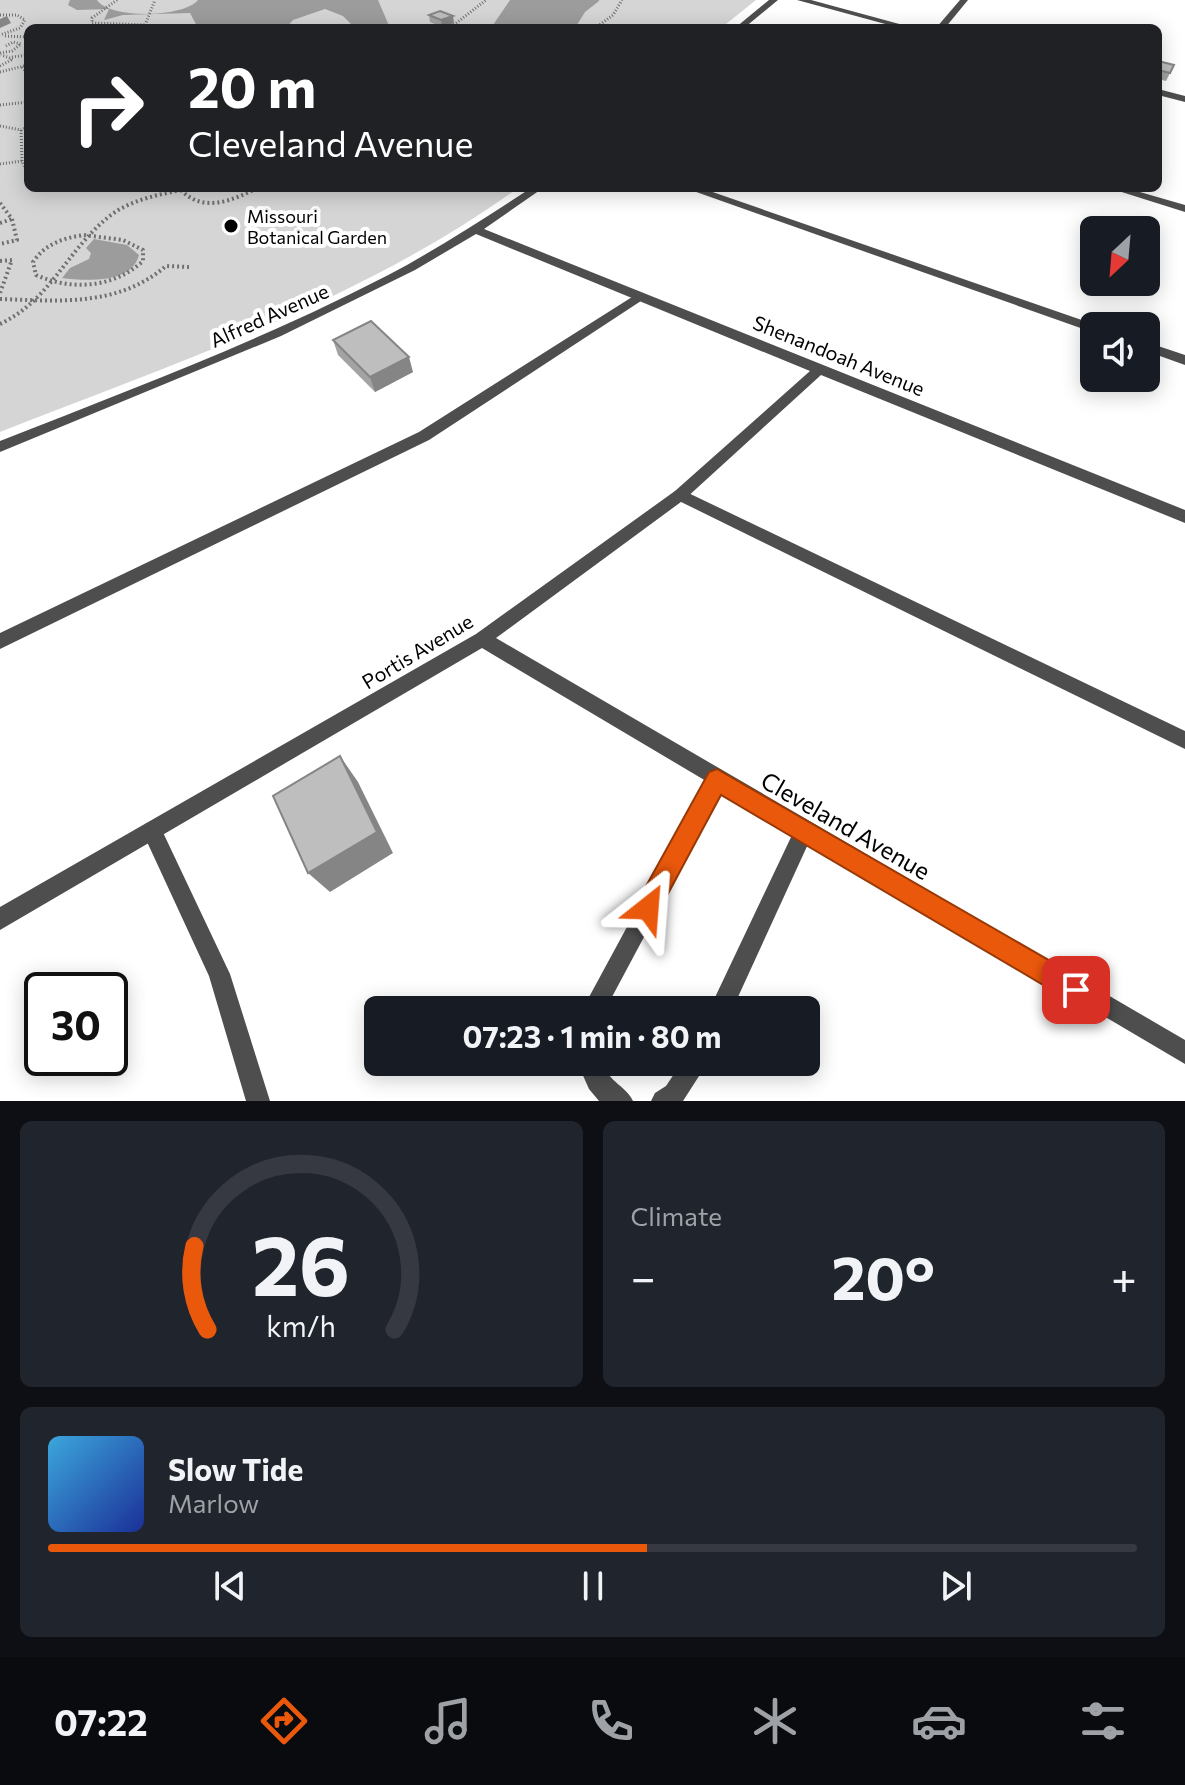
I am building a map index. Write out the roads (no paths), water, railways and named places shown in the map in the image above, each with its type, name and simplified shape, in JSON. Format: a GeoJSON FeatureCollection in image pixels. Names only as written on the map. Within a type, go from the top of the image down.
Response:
{"type":"FeatureCollection","features":[{"type":"Feature","properties":{"kind":"street"},"geometry":{"type":"LineString","coordinates":[[744,24],[774,0]]}},
{"type":"Feature","properties":{"kind":"street"},"geometry":{"type":"LineString","coordinates":[[801,0],[894,24]]}},
{"type":"Feature","properties":{"kind":"street"},"geometry":{"type":"LineString","coordinates":[[943,24],[964,0]]}},
{"type":"Feature","properties":{"kind":"street"},"geometry":{"type":"LineString","coordinates":[[1162,93],[1185,99]]}},
{"type":"Feature","properties":{"kind":"street","name":"Alfred Avenue"},"geometry":{"type":"LineString","coordinates":[[0,447],[317,317],[478,231],[532,192]]}},
{"type":"Feature","properties":{"kind":"street"},"geometry":{"type":"LineString","coordinates":[[702,192],[1080,323]]}},
{"type":"Feature","properties":{"kind":"street"},"geometry":{"type":"LineString","coordinates":[[1128,192],[1185,209]]}},
{"type":"Feature","properties":{"kind":"street","name":"Shenandoah Avenue"},"geometry":{"type":"LineString","coordinates":[[478,231],[1185,517]]}},
{"type":"Feature","properties":{"kind":"street"},"geometry":{"type":"LineString","coordinates":[[0,641],[424,436],[640,296]]}},
{"type":"Feature","properties":{"kind":"street"},"geometry":{"type":"LineString","coordinates":[[1160,351],[1185,360]]}},
{"type":"Feature","properties":{"kind":"street","name":"Portis Avenue"},"geometry":{"type":"LineString","coordinates":[[0,919],[482,639],[680,495],[820,369]]}},
{"type":"Feature","properties":{"kind":"street"},"geometry":{"type":"LineString","coordinates":[[680,495],[1185,740]]}},
{"type":"Feature","properties":{"kind":"street","name":"Cleveland Avenue"},"geometry":{"type":"LineString","coordinates":[[482,639],[1185,1053]]}},
{"type":"Feature","properties":{"kind":"street"},"geometry":{"type":"LineString","coordinates":[[601,996],[717,780]]}},
{"type":"Feature","properties":{"kind":"street"},"geometry":{"type":"LineString","coordinates":[[152,831],[219,974],[258,1101]]}},
{"type":"Feature","properties":{"kind":"street"},"geometry":{"type":"LineString","coordinates":[[727,996],[804,831]]}},
{"type":"Feature","properties":{"kind":"street"},"geometry":{"type":"LineString","coordinates":[[594,1076],[610,1097],[621,1101]]}},
{"type":"Feature","properties":{"kind":"street"},"geometry":{"type":"LineString","coordinates":[[663,1101],[674,1094],[686,1076]]}},
{"type":"Feature","properties":{"kind":"place","name":"Missouri Botanical Garden"},"geometry":{"type":"Point","coordinates":[231,226]}}]}
